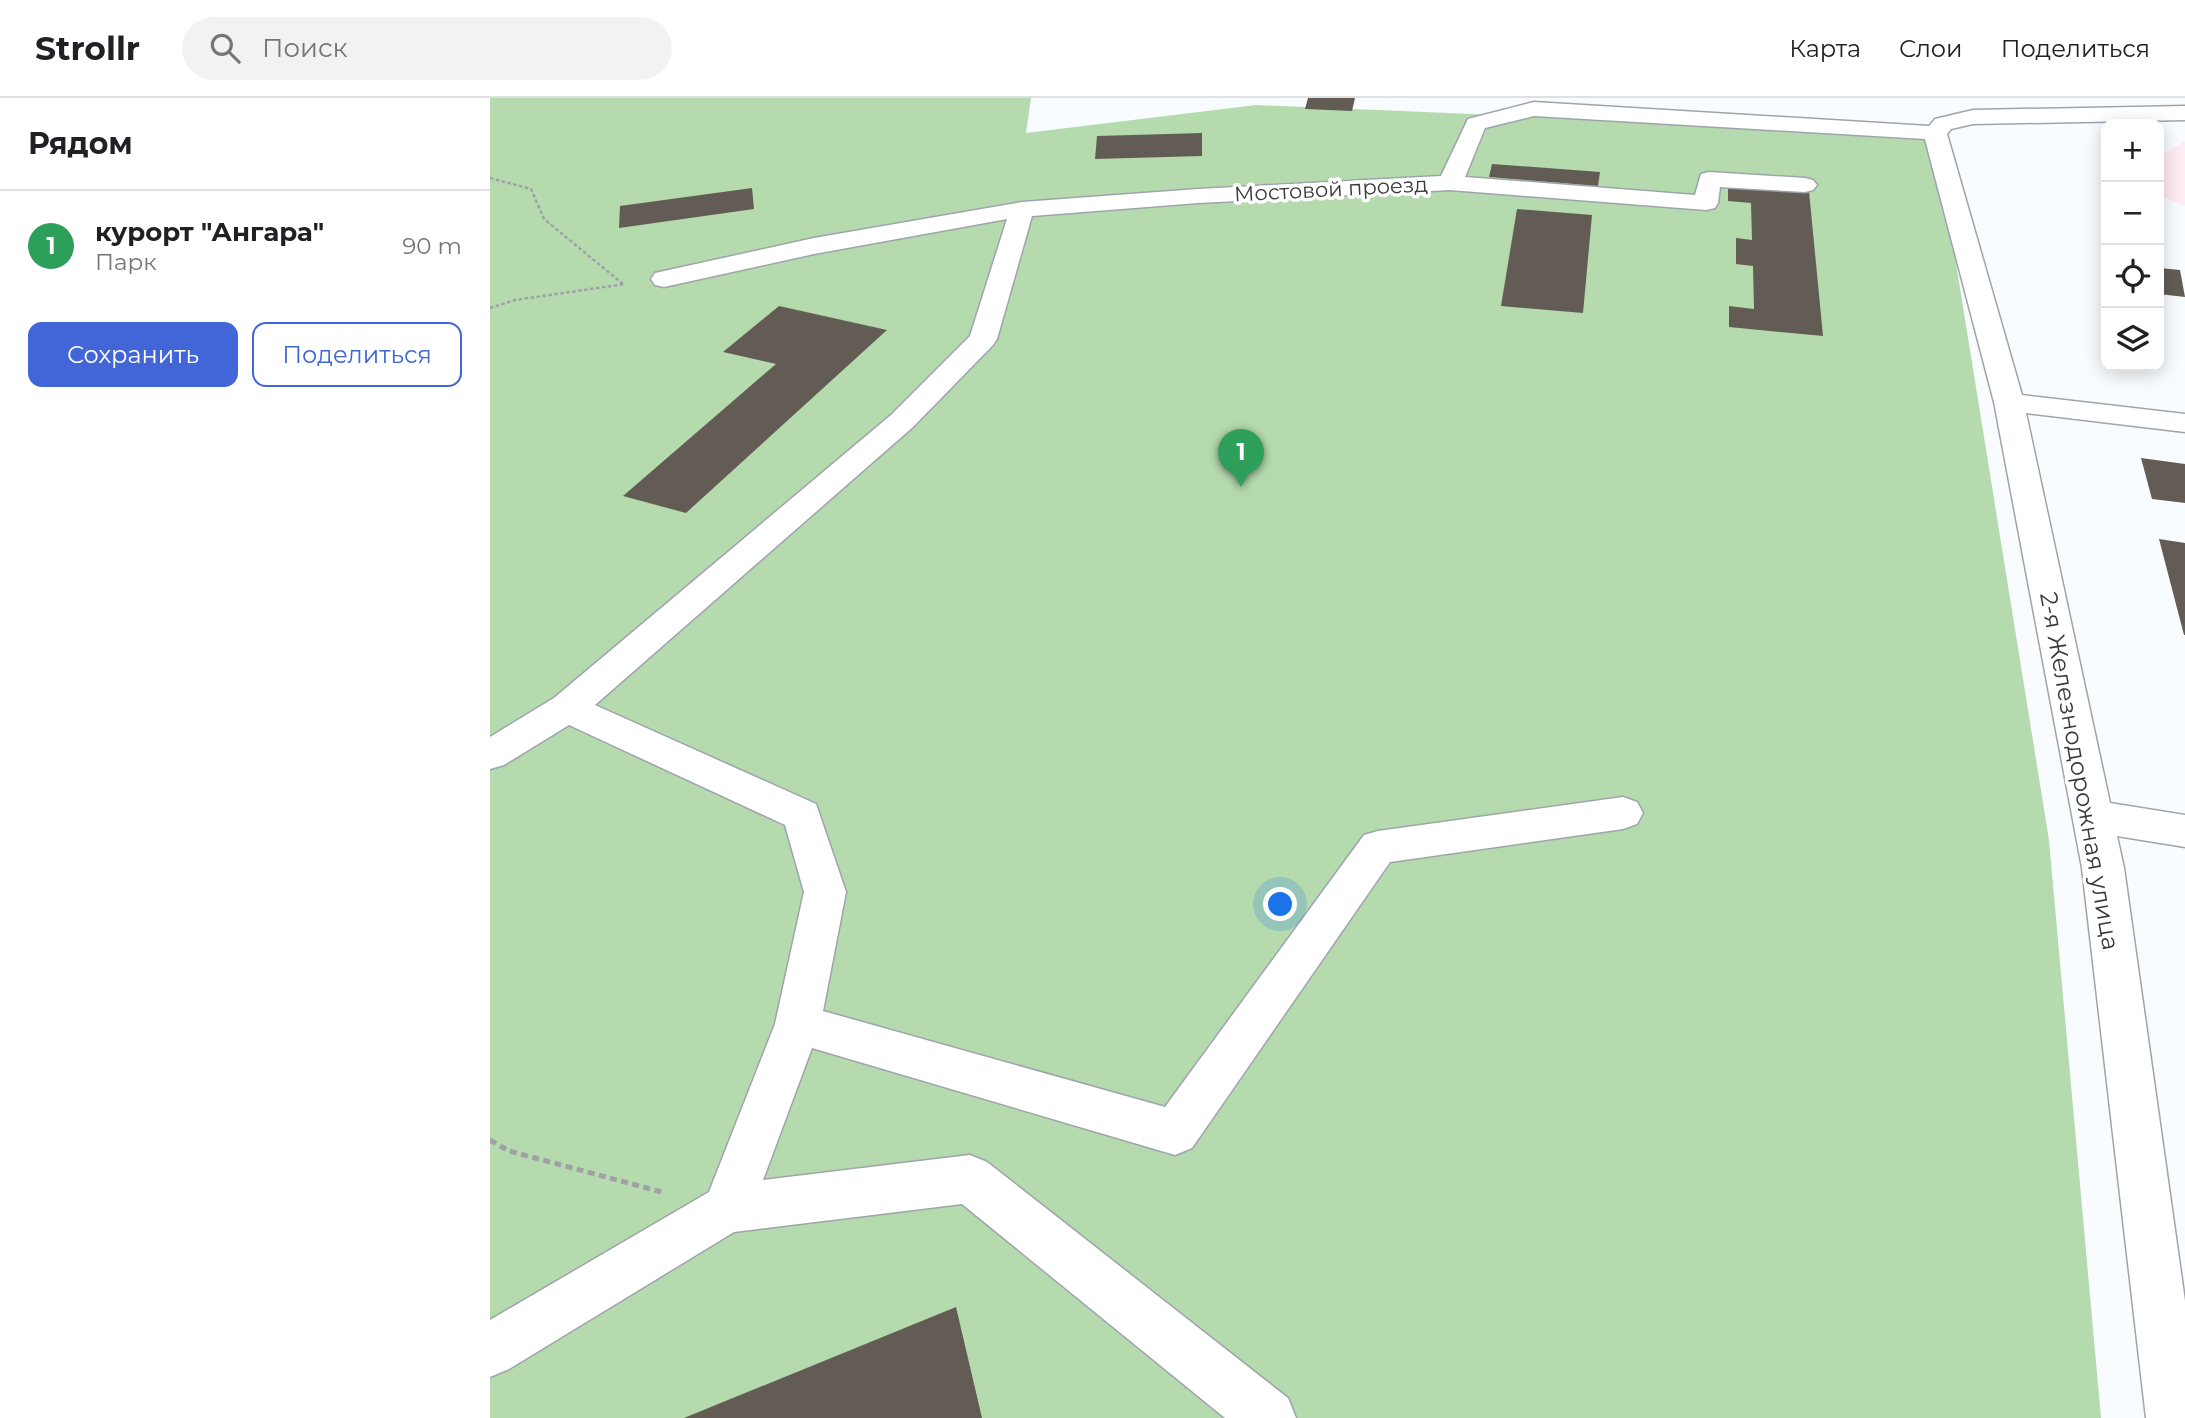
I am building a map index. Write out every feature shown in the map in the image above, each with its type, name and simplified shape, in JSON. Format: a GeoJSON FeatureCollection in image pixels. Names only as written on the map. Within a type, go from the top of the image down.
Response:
{"type":"FeatureCollection","features":[{"type":"Feature","properties":{"kind":"street"},"geometry":{"type":"LineString","coordinates":[[2162,98],[2185,108]]}},
{"type":"Feature","properties":{"kind":"street","name":"Мостовой проезд"},"geometry":{"type":"LineString","coordinates":[[664,279],[814,246],[1021,209],[1198,196],[1450,183],[1476,124],[1534,108],[1935,133]]}},
{"type":"Feature","properties":{"kind":"street"},"geometry":{"type":"LineString","coordinates":[[1935,133],[1943,124],[1973,117],[2185,113]]}},
{"type":"Feature","properties":{"kind":"street","name":"2-я Железнодорожная улица"},"geometry":{"type":"LineString","coordinates":[[1935,133],[2010,402],[2103,868],[2172,1294],[2174,1418]]}},
{"type":"Feature","properties":{"kind":"street"},"geometry":{"type":"LineString","coordinates":[[1450,183],[1706,204],[1709,179],[1805,184]]}},
{"type":"Feature","properties":{"kind":"street"},"geometry":{"type":"LineString","coordinates":[[490,755],[566,708],[902,421],[983,339],[1021,209]]}},
{"type":"Feature","properties":{"kind":"street"},"geometry":{"type":"LineString","coordinates":[[2010,402],[2185,423]]}},
{"type":"Feature","properties":{"kind":"street"},"geometry":{"type":"LineString","coordinates":[[566,708],[802,815],[825,892],[799,1024],[727,1209]]}},
{"type":"Feature","properties":{"kind":"street"},"geometry":{"type":"LineString","coordinates":[[799,1024],[1175,1132],[1378,847],[1623,813]]}},
{"type":"Feature","properties":{"kind":"street"},"geometry":{"type":"LineString","coordinates":[[2093,816],[2185,831]]}},
{"type":"Feature","properties":{"kind":"street"},"geometry":{"type":"LineString","coordinates":[[490,1350],[727,1209],[970,1179],[1268,1418]]}},
{"type":"Feature","properties":{"kind":"path"},"geometry":{"type":"LineString","coordinates":[[490,177],[531,189],[544,219],[623,284]]}},
{"type":"Feature","properties":{"kind":"path"},"geometry":{"type":"LineString","coordinates":[[490,308],[515,300],[664,279]]}},
{"type":"Feature","properties":{"kind":"path"},"geometry":{"type":"LineString","coordinates":[[490,1140],[509,1151],[727,1209]]}},
{"type":"Feature","properties":{"kind":"shaded area"},"geometry":{"type":"Polygon","coordinates":[[[2185,141],[2185,206],[2164,197],[2164,154],[2185,141]]]}},
{"type":"Feature","properties":{"kind":"green space"},"geometry":{"type":"Polygon","coordinates":[[[490,98],[1031,98],[1026,133],[1256,105],[1935,133],[2049,840],[2101,1418],[490,1418],[490,98]]]}},
{"type":"Feature","properties":{"kind":"building"},"geometry":{"type":"Polygon","coordinates":[[[1308,98],[1355,98],[1352,111],[1305,109],[1308,98]]]}},
{"type":"Feature","properties":{"kind":"building"},"geometry":{"type":"Polygon","coordinates":[[[1202,133],[1202,156],[1095,159],[1097,136],[1202,133]]]}},
{"type":"Feature","properties":{"kind":"building"},"geometry":{"type":"Polygon","coordinates":[[[1492,164],[1600,172],[1598,186],[1489,177],[1492,164]]]}},
{"type":"Feature","properties":{"kind":"building"},"geometry":{"type":"Polygon","coordinates":[[[1728,184],[1809,191],[1823,336],[1729,327],[1729,306],[1754,309],[1753,266],[1736,264],[1736,238],[1752,240],[1751,203],[1728,201],[1728,184]]]}},
{"type":"Feature","properties":{"kind":"building"},"geometry":{"type":"Polygon","coordinates":[[[752,188],[754,209],[619,228],[620,206],[752,188]]]}},
{"type":"Feature","properties":{"kind":"building"},"geometry":{"type":"Polygon","coordinates":[[[1517,209],[1592,215],[1583,313],[1501,306],[1517,209]]]}},
{"type":"Feature","properties":{"kind":"building"},"geometry":{"type":"Polygon","coordinates":[[[2164,268],[2180,270],[2185,297],[2164,295],[2164,268]]]}},
{"type":"Feature","properties":{"kind":"building"},"geometry":{"type":"Polygon","coordinates":[[[779,306],[887,330],[686,513],[623,496],[776,364],[723,352],[779,306]]]}},
{"type":"Feature","properties":{"kind":"building"},"geometry":{"type":"Polygon","coordinates":[[[2141,458],[2185,464],[2185,503],[2152,499],[2141,458]]]}},
{"type":"Feature","properties":{"kind":"building"},"geometry":{"type":"Polygon","coordinates":[[[2159,539],[2185,543],[2185,635],[2184,635],[2159,539]]]}},
{"type":"Feature","properties":{"kind":"building"},"geometry":{"type":"Polygon","coordinates":[[[956,1307],[982,1418],[684,1418],[956,1307]]]}},
{"type":"Feature","properties":{"kind":"place","name":"курорт \"Ангара\""},"geometry":{"type":"Point","coordinates":[1241,487]}}]}
